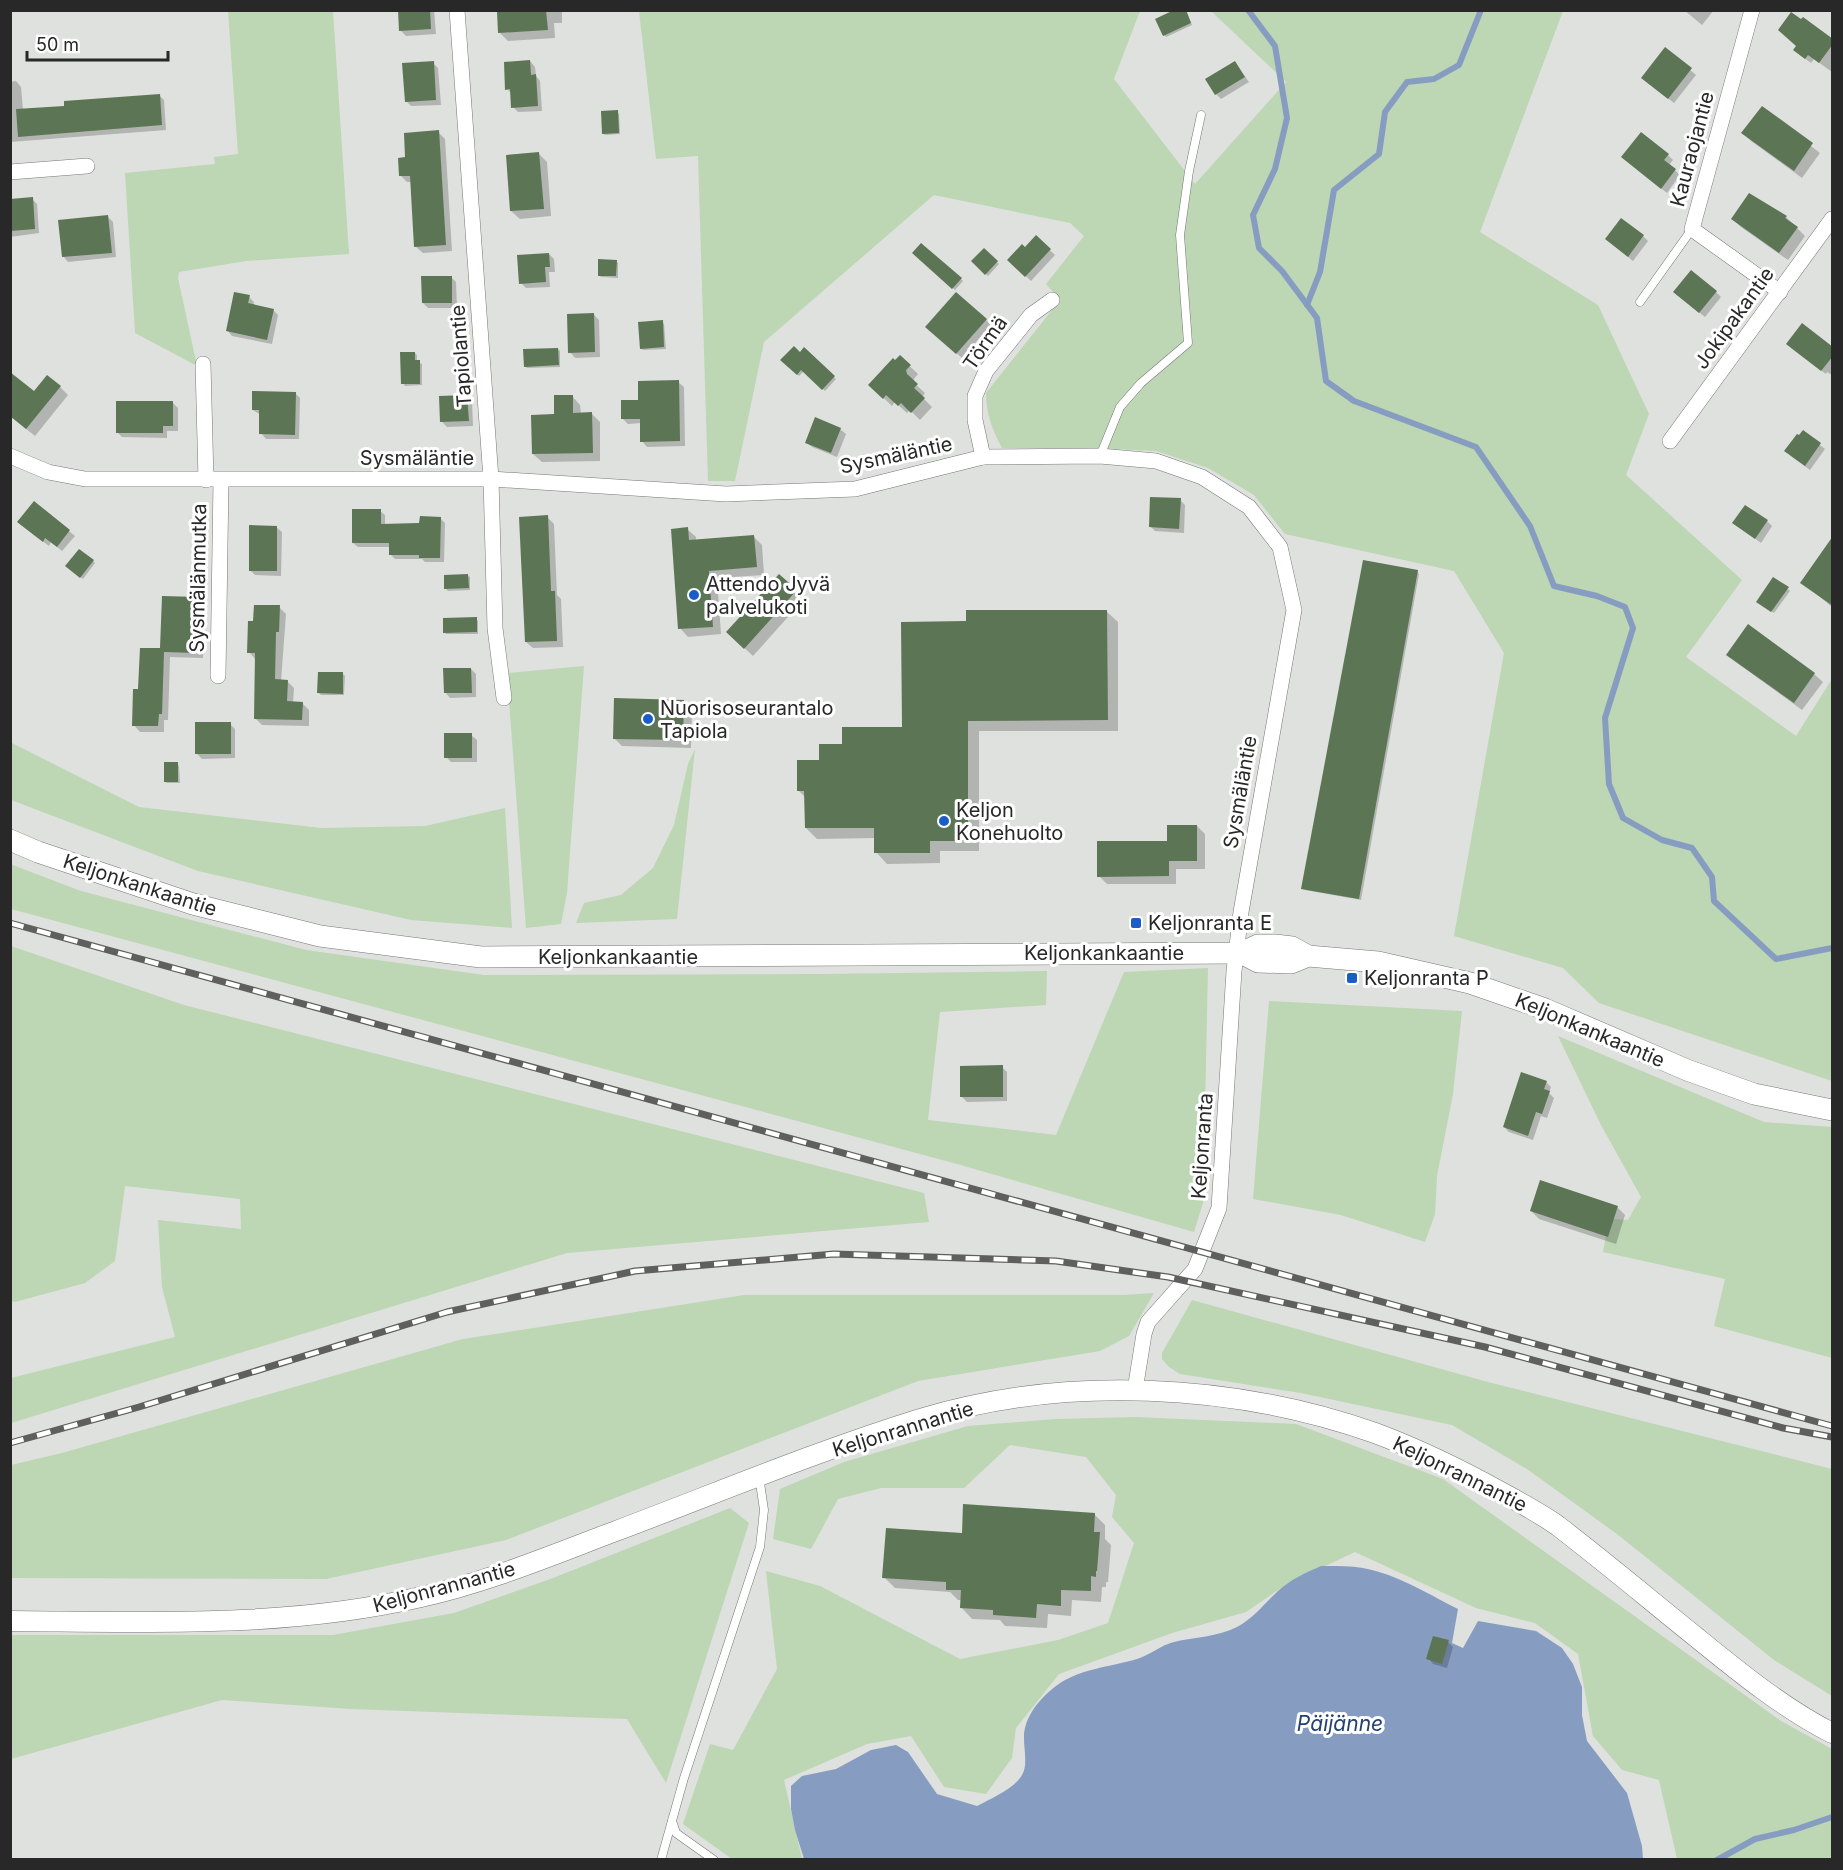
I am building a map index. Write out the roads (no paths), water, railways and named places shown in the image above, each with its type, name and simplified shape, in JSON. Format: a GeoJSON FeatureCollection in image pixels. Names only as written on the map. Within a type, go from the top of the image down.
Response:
{"type":"FeatureCollection","features":[{"type":"Feature","properties":{"kind":"main road","name":"Keljonkankaantie"},"geometry":{"type":"LineString","coordinates":[[10,840],[38,852],[193,904],[320,936],[481,957],[1238,953],[1257,962],[1291,963],[1308,956],[1378,962],[1470,983],[1545,1009],[1686,1070],[1754,1094],[1833,1110]]}},
{"type":"Feature","properties":{"kind":"street","name":"Tapiolantie"},"geometry":{"type":"LineString","coordinates":[[457,10],[491,479],[495,628],[504,698]]}},
{"type":"Feature","properties":{"kind":"street","name":"Kauraojantie"},"geometry":{"type":"LineString","coordinates":[[1752,10],[1692,229],[1780,292]]}},
{"type":"Feature","properties":{"kind":"street"},"geometry":{"type":"LineString","coordinates":[[10,172],[87,166]]}},
{"type":"Feature","properties":{"kind":"street","name":"Jokipakantie"},"geometry":{"type":"LineString","coordinates":[[1670,441],[1833,219]]}},
{"type":"Feature","properties":{"kind":"street","name":"Törmä"},"geometry":{"type":"LineString","coordinates":[[982,457],[975,420],[975,396],[986,371],[1031,315],[1052,300]]}},
{"type":"Feature","properties":{"kind":"street","name":"Sysmälänmutka"},"geometry":{"type":"LineString","coordinates":[[203,364],[214,480],[218,676]]}},
{"type":"Feature","properties":{"kind":"street","name":"Sysmäläntie"},"geometry":{"type":"LineString","coordinates":[[10,456],[48,472],[85,479],[491,479],[726,494],[855,489],[982,457],[1100,456],[1156,461],[1202,477],[1249,507],[1280,547],[1294,610],[1240,912],[1238,953]]}},
{"type":"Feature","properties":{"kind":"street","name":"Keljonranta"},"geometry":{"type":"LineString","coordinates":[[1135,1390],[1148,1322],[1195,1269],[1219,1208],[1238,953]]}},
{"type":"Feature","properties":{"kind":"street","name":"Keljonrannantie"},"geometry":{"type":"LineString","coordinates":[[10,1621],[260,1620],[363,1609],[424,1597],[525,1565],[759,1475],[923,1418],[1011,1399],[1068,1393],[1135,1390],[1221,1397],[1294,1411],[1373,1432],[1438,1459],[1503,1493],[1553,1523],[1737,1671],[1780,1701],[1833,1733]]}},
{"type":"Feature","properties":{"kind":"lane"},"geometry":{"type":"LineString","coordinates":[[1100,456],[1120,407],[1141,383],[1188,344],[1180,235],[1189,171],[1201,115]]}},
{"type":"Feature","properties":{"kind":"lane"},"geometry":{"type":"LineString","coordinates":[[1640,302],[1692,229]]}},
{"type":"Feature","properties":{"kind":"lane"},"geometry":{"type":"LineString","coordinates":[[661,1860],[760,1547],[764,1510],[759,1475]]}},
{"type":"Feature","properties":{"kind":"lane"},"geometry":{"type":"LineString","coordinates":[[672,1821],[676,1833],[714,1860]]}},
{"type":"Feature","properties":{"kind":"water","name":"Päijänne"},"geometry":{"type":"Polygon","coordinates":[[[1321,1566],[1359,1567],[1383,1573],[1458,1609],[1452,1643],[1463,1648],[1478,1621],[1536,1631],[1562,1648],[1573,1664],[1582,1687],[1582,1715],[1587,1741],[1627,1793],[1642,1846],[1643,1859],[804,1859],[791,1809],[791,1786],[802,1776],[836,1769],[871,1750],[896,1745],[908,1752],[937,1794],[977,1806],[1008,1789],[1019,1780],[1024,1771],[1024,1731],[1029,1716],[1044,1696],[1056,1686],[1084,1672],[1142,1657],[1169,1643],[1214,1635],[1237,1627],[1254,1615],[1288,1583],[1321,1566]]]}},
{"type":"Feature","properties":{"kind":"waterway"},"geometry":{"type":"LineString","coordinates":[[1248,10],[1275,46],[1287,118],[1275,169],[1253,215],[1259,248],[1282,271],[1317,318],[1326,381],[1354,401],[1476,447],[1530,526],[1554,586],[1597,596],[1625,607],[1633,628],[1605,718],[1609,784],[1623,818],[1662,840],[1692,848],[1712,877],[1714,901],[1776,959],[1832,948]]}},
{"type":"Feature","properties":{"kind":"waterway"},"geometry":{"type":"LineString","coordinates":[[1307,305],[1320,272],[1334,190],[1379,154],[1385,112],[1407,82],[1434,79],[1459,65],[1481,10]]}},
{"type":"Feature","properties":{"kind":"waterway"},"geometry":{"type":"LineString","coordinates":[[1717,1860],[1755,1839],[1794,1830],[1832,1817]]}},
{"type":"Feature","properties":{"kind":"railway"},"geometry":{"type":"LineString","coordinates":[[10,923],[1832,1426]]}},
{"type":"Feature","properties":{"kind":"railway"},"geometry":{"type":"LineString","coordinates":[[10,1443],[139,1407],[447,1312],[635,1271],[834,1254],[1056,1261],[1168,1277],[1485,1347],[1783,1428],[1832,1437]]}},
{"type":"Feature","properties":{"kind":"place","name":"Attendo Jyvä palvelukoti"},"geometry":{"type":"Point","coordinates":[694,595]}},
{"type":"Feature","properties":{"kind":"place","name":"Nuorisoseurantalo Tapiola"},"geometry":{"type":"Point","coordinates":[648,719]}},
{"type":"Feature","properties":{"kind":"place","name":"Keljon Konehuolto"},"geometry":{"type":"Point","coordinates":[944,821]}},
{"type":"Feature","properties":{"kind":"place","name":"Keljonranta E"},"geometry":{"type":"Point","coordinates":[1136,923]}},
{"type":"Feature","properties":{"kind":"place","name":"Keljonranta P"},"geometry":{"type":"Point","coordinates":[1352,978]}}]}
